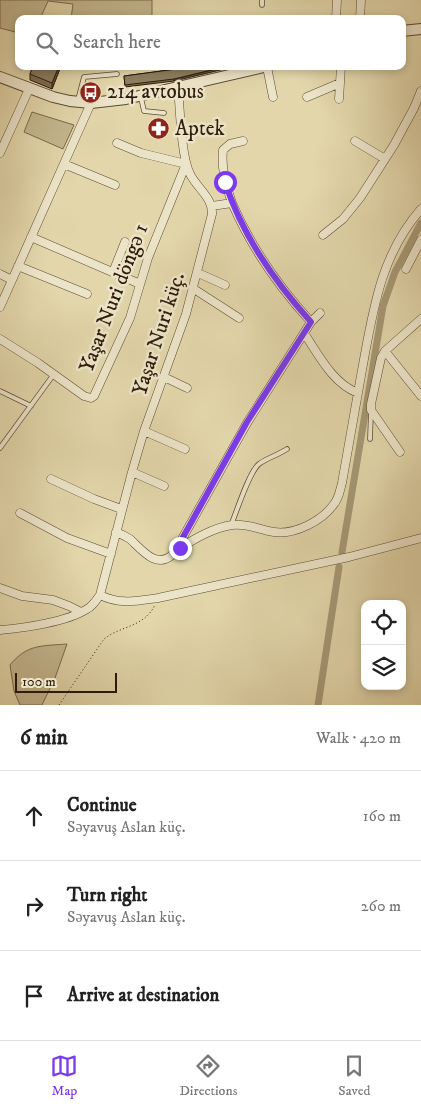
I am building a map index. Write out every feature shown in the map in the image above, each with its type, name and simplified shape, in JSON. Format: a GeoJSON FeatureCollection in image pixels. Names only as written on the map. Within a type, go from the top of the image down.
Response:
{"type":"FeatureCollection","features":[{"type":"Feature","properties":{"kind":"street"},"geometry":{"type":"LineString","coordinates":[[336,15],[337,0]]}},
{"type":"Feature","properties":{"kind":"street"},"geometry":{"type":"LineString","coordinates":[[360,15],[361,0]]}},
{"type":"Feature","properties":{"kind":"street"},"geometry":{"type":"LineString","coordinates":[[406,31],[421,29]]}},
{"type":"Feature","properties":{"kind":"street"},"geometry":{"type":"LineString","coordinates":[[0,77],[28,89],[78,103],[92,103],[140,96],[250,70]]}},
{"type":"Feature","properties":{"kind":"street"},"geometry":{"type":"LineString","coordinates":[[269,70],[273,97]]}},
{"type":"Feature","properties":{"kind":"street"},"geometry":{"type":"LineString","coordinates":[[339,99],[341,70]]}},
{"type":"Feature","properties":{"kind":"street"},"geometry":{"type":"LineString","coordinates":[[307,97],[340,83]]}},
{"type":"Feature","properties":{"kind":"street"},"geometry":{"type":"LineString","coordinates":[[178,86],[186,164],[193,180],[212,206],[232,202]]}},
{"type":"Feature","properties":{"kind":"street"},"geometry":{"type":"LineString","coordinates":[[0,153],[28,89]]}},
{"type":"Feature","properties":{"kind":"street"},"geometry":{"type":"LineString","coordinates":[[323,235],[343,219],[360,198],[385,159],[421,92]]}},
{"type":"Feature","properties":{"kind":"street"},"geometry":{"type":"LineString","coordinates":[[0,307],[92,103]]}},
{"type":"Feature","properties":{"kind":"street"},"geometry":{"type":"LineString","coordinates":[[243,141],[230,144],[223,150],[225,182],[232,202],[240,221],[271,273],[311,322]]}},
{"type":"Feature","properties":{"kind":"street"},"geometry":{"type":"LineString","coordinates":[[355,141],[385,159]]}},
{"type":"Feature","properties":{"kind":"street"},"geometry":{"type":"LineString","coordinates":[[117,143],[141,153],[186,164]]}},
{"type":"Feature","properties":{"kind":"street"},"geometry":{"type":"LineString","coordinates":[[64,164],[115,185]]}},
{"type":"Feature","properties":{"kind":"street","name":"Yaşar Nuri döngə 1"},"geometry":{"type":"LineString","coordinates":[[0,339],[84,396],[91,398],[94,396],[130,318],[148,258],[186,164]]}},
{"type":"Feature","properties":{"kind":"street","name":"Yaşar Nuri küç."},"geometry":{"type":"LineString","coordinates":[[100,595],[121,509],[144,431],[194,289],[212,214],[212,206]]}},
{"type":"Feature","properties":{"kind":"street"},"geometry":{"type":"LineString","coordinates":[[116,532],[129,539],[152,559],[160,561],[168,558],[180,548],[204,534],[231,525],[252,525],[275,532],[290,531],[306,526],[323,515],[334,504],[342,482],[374,303],[389,257],[408,224],[421,209]]}},
{"type":"Feature","properties":{"kind":"street"},"geometry":{"type":"LineString","coordinates":[[31,237],[140,284]]}},
{"type":"Feature","properties":{"kind":"street"},"geometry":{"type":"LineString","coordinates":[[406,269],[421,240]]}},
{"type":"Feature","properties":{"kind":"street"},"geometry":{"type":"LineString","coordinates":[[112,272],[124,242]]}},
{"type":"Feature","properties":{"kind":"street"},"geometry":{"type":"LineString","coordinates":[[18,266],[87,294]]}},
{"type":"Feature","properties":{"kind":"street"},"geometry":{"type":"LineString","coordinates":[[198,273],[224,285]]}},
{"type":"Feature","properties":{"kind":"street"},"geometry":{"type":"LineString","coordinates":[[0,274],[12,280]]}},
{"type":"Feature","properties":{"kind":"street"},"geometry":{"type":"LineString","coordinates":[[194,289],[239,318]]}},
{"type":"Feature","properties":{"kind":"street"},"geometry":{"type":"LineString","coordinates":[[180,548],[182,539],[247,422],[311,322],[320,314]]}},
{"type":"Feature","properties":{"kind":"street"},"geometry":{"type":"LineString","coordinates":[[400,452],[371,410],[381,358],[385,351],[421,319]]}},
{"type":"Feature","properties":{"kind":"street"},"geometry":{"type":"LineString","coordinates":[[304,333],[330,371],[347,388],[358,392]]}},
{"type":"Feature","properties":{"kind":"street"},"geometry":{"type":"LineString","coordinates":[[385,351],[421,396]]}},
{"type":"Feature","properties":{"kind":"street"},"geometry":{"type":"LineString","coordinates":[[164,377],[186,388]]}},
{"type":"Feature","properties":{"kind":"street"},"geometry":{"type":"LineString","coordinates":[[144,431],[185,450]]}},
{"type":"Feature","properties":{"kind":"street"},"geometry":{"type":"LineString","coordinates":[[132,472],[164,486]]}},
{"type":"Feature","properties":{"kind":"street"},"geometry":{"type":"LineString","coordinates":[[51,479],[121,509]]}},
{"type":"Feature","properties":{"kind":"street"},"geometry":{"type":"LineString","coordinates":[[20,513],[67,538],[111,554]]}},
{"type":"Feature","properties":{"kind":"street"},"geometry":{"type":"LineString","coordinates":[[0,630],[35,626],[81,612],[91,606],[100,595],[109,600],[121,602],[158,598],[349,557],[421,538]]}},
{"type":"Feature","properties":{"kind":"street"},"geometry":{"type":"LineString","coordinates":[[0,588],[22,596],[53,600],[81,612]]}},
{"type":"Feature","properties":{"kind":"lane"},"geometry":{"type":"LineString","coordinates":[[262,0],[262,5]]}},
{"type":"Feature","properties":{"kind":"lane"},"geometry":{"type":"LineString","coordinates":[[78,103],[84,77],[117,74]]}},
{"type":"Feature","properties":{"kind":"lane"},"geometry":{"type":"LineString","coordinates":[[140,96],[144,111],[164,113]]}},
{"type":"Feature","properties":{"kind":"lane"},"geometry":{"type":"LineString","coordinates":[[0,448],[54,374]]}},
{"type":"Feature","properties":{"kind":"lane"},"geometry":{"type":"LineString","coordinates":[[0,391],[31,406]]}},
{"type":"Feature","properties":{"kind":"lane"},"geometry":{"type":"LineString","coordinates":[[370,439],[371,410]]}},
{"type":"Feature","properties":{"kind":"lane"},"geometry":{"type":"LineString","coordinates":[[231,525],[253,471],[260,463],[279,455],[286,449]]}},
{"type":"Feature","properties":{"kind":"path"},"geometry":{"type":"LineString","coordinates":[[59,705],[104,639],[112,632],[136,624],[148,617],[158,598]]}},
{"type":"Feature","properties":{"kind":"shaded area"},"geometry":{"type":"Polygon","coordinates":[[[0,0],[152,0],[152,15],[72,15],[73,4],[48,1],[42,15],[15,15],[15,32],[0,28],[0,0]]]}},
{"type":"Feature","properties":{"kind":"shaded area"},"geometry":{"type":"Polygon","coordinates":[[[32,112],[74,125],[63,149],[24,132],[32,112]]]}},
{"type":"Feature","properties":{"kind":"shaded area"},"geometry":{"type":"Polygon","coordinates":[[[67,644],[55,678],[42,705],[20,705],[14,691],[10,665],[23,653],[36,647],[67,644]]]}},
{"type":"Feature","properties":{"kind":"building"},"geometry":{"type":"Polygon","coordinates":[[[32,70],[57,70],[52,83],[30,74],[32,70]]]}},
{"type":"Feature","properties":{"kind":"building"},"geometry":{"type":"Polygon","coordinates":[[[169,70],[211,70],[174,79],[125,85],[124,76],[169,70]]]}},
{"type":"Feature","properties":{"kind":"waterway"},"geometry":{"type":"LineString","coordinates":[[342,552],[383,306],[395,272],[421,223]]}},
{"type":"Feature","properties":{"kind":"waterway"},"geometry":{"type":"LineString","coordinates":[[318,705],[339,567]]}},
{"type":"Feature","properties":{"kind":"place","name":"214 avtobus"},"geometry":{"type":"Point","coordinates":[91,92]}},
{"type":"Feature","properties":{"kind":"place","name":"Aptek"},"geometry":{"type":"Point","coordinates":[159,129]}},
{"type":"Feature","properties":{"kind":"route"},"geometry":{"type":"LineString","coordinates":[[180,548],[182,539],[247,422],[311,322],[271,273],[255,248],[240,221],[225,182]]}}]}
